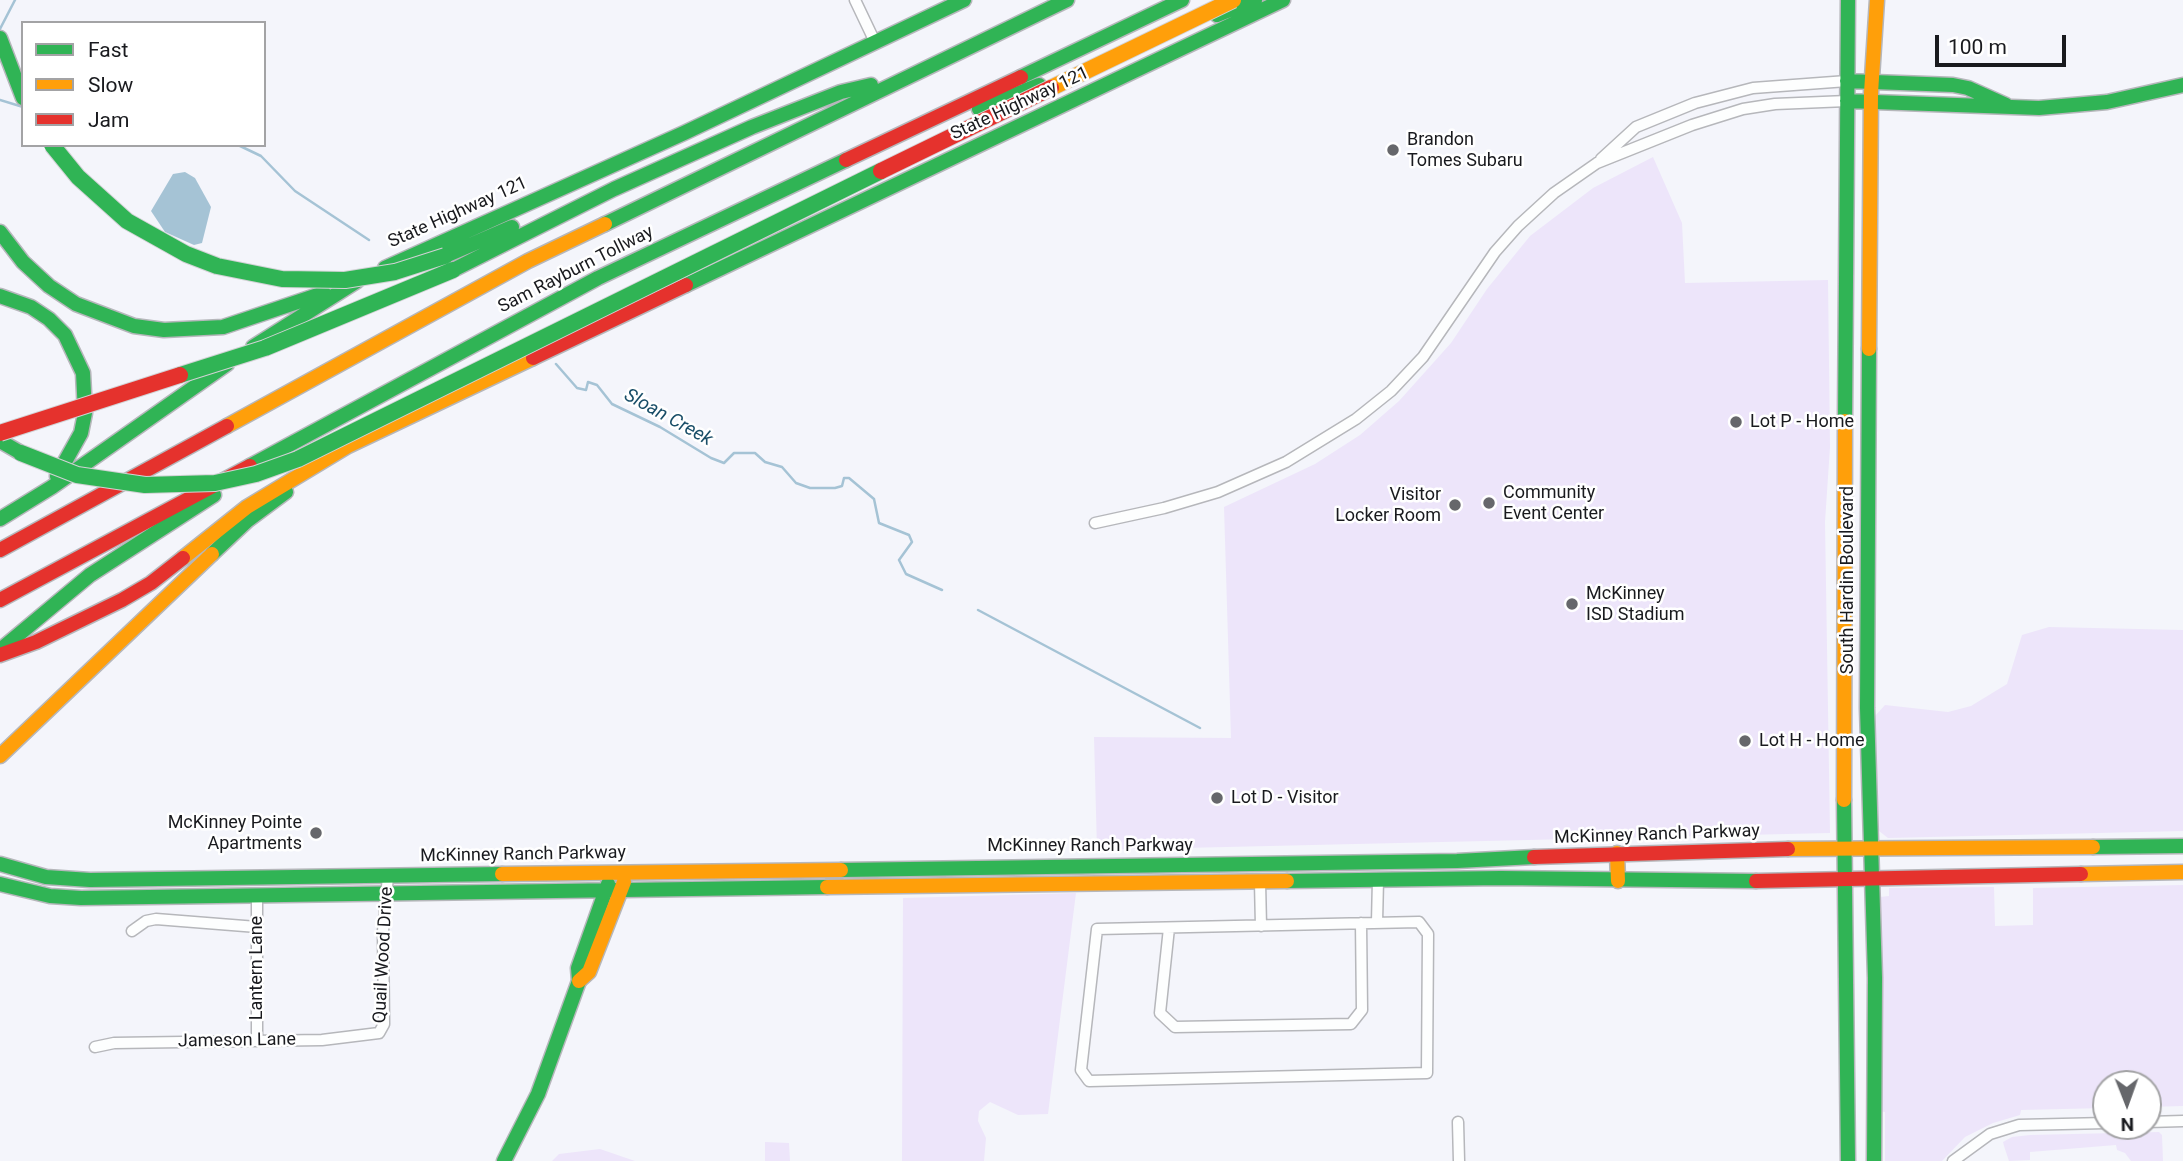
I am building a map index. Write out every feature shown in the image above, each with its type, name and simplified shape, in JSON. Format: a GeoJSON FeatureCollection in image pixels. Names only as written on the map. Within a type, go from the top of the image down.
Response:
{"type":"FeatureCollection","features":[{"type":"Feature","properties":{"kind":"main road","name":"State Highway 121"},"geometry":{"type":"LineString","coordinates":[[0,519],[51,487],[275,331],[348,285],[964,0]]}},
{"type":"Feature","properties":{"kind":"main road","name":"Sam Rayburn Tollway"},"geometry":{"type":"LineString","coordinates":[[0,550],[528,261],[1067,0]]}},
{"type":"Feature","properties":{"kind":"main road","name":"Sam Rayburn Tollway"},"geometry":{"type":"LineString","coordinates":[[0,600],[598,278],[1182,0]]}},
{"type":"Feature","properties":{"kind":"main road"},"geometry":{"type":"LineString","coordinates":[[0,441],[49,465],[108,482],[179,486],[215,483],[298,459],[612,301],[1233,0]]}},
{"type":"Feature","properties":{"kind":"main road"},"geometry":{"type":"LineString","coordinates":[[908,129],[967,114],[1255,0]]}},
{"type":"Feature","properties":{"kind":"main road","name":"State Highway 121"},"geometry":{"type":"LineString","coordinates":[[395,425],[1283,0]]}},
{"type":"Feature","properties":{"kind":"main road","name":"South Hardin Boulevard"},"geometry":{"type":"LineString","coordinates":[[1848,0],[1843,848],[1848,1161]]}},
{"type":"Feature","properties":{"kind":"main road","name":"South Hardin Boulevard"},"geometry":{"type":"LineString","coordinates":[[1874,1161],[1867,604],[1871,82],[1877,0]]}},
{"type":"Feature","properties":{"kind":"main road"},"geometry":{"type":"LineString","coordinates":[[0,38],[21,93]]}},
{"type":"Feature","properties":{"kind":"main road"},"geometry":{"type":"LineString","coordinates":[[0,433],[265,348],[752,127],[841,92],[903,79]]}},
{"type":"Feature","properties":{"kind":"main road"},"geometry":{"type":"LineString","coordinates":[[1847,81],[1953,85],[1981,93],[2011,107]]}},
{"type":"Feature","properties":{"kind":"main road"},"geometry":{"type":"LineString","coordinates":[[1847,101],[2011,107],[2107,102],[2183,85]]}},
{"type":"Feature","properties":{"kind":"main road"},"geometry":{"type":"LineString","coordinates":[[54,147],[78,177],[127,221],[186,254],[216,266],[282,279],[345,281],[449,263]]}},
{"type":"Feature","properties":{"kind":"main road"},"geometry":{"type":"LineString","coordinates":[[0,232],[23,262],[49,286],[76,304],[134,326],[164,330],[223,327],[348,285]]}},
{"type":"Feature","properties":{"kind":"main road"},"geometry":{"type":"LineString","coordinates":[[0,296],[32,307],[49,319],[65,335],[83,373],[85,413],[81,433],[51,487]]}},
{"type":"Feature","properties":{"kind":"main road"},"geometry":{"type":"LineString","coordinates":[[0,656],[36,642],[122,600],[150,583],[247,507],[289,479],[348,446],[395,425]]}},
{"type":"Feature","properties":{"kind":"main road"},"geometry":{"type":"LineString","coordinates":[[0,756],[247,521],[284,494],[395,425]]}},
{"type":"Feature","properties":{"kind":"main road"},"geometry":{"type":"LineString","coordinates":[[0,650],[90,575],[302,436]]}},
{"type":"Feature","properties":{"kind":"main road"},"geometry":{"type":"LineString","coordinates":[[1844,604],[1867,604]]}},
{"type":"Feature","properties":{"kind":"main road","name":"McKinney Ranch Parkway"},"geometry":{"type":"LineString","coordinates":[[0,884],[26,892],[73,898],[257,895],[620,872],[1522,860],[1617,853],[1843,848],[2183,846]]}},
{"type":"Feature","properties":{"kind":"main road"},"geometry":{"type":"LineString","coordinates":[[1617,853],[1618,881]]}},
{"type":"Feature","properties":{"kind":"main road"},"geometry":{"type":"LineString","coordinates":[[1378,862],[1378,880]]}},
{"type":"Feature","properties":{"kind":"main road","name":"McKinney Ranch Parkway"},"geometry":{"type":"LineString","coordinates":[[0,864],[36,875],[77,880],[613,890],[1378,880],[1843,880],[2183,872]]}},
{"type":"Feature","properties":{"kind":"main road"},"geometry":{"type":"LineString","coordinates":[[504,1161],[532,1110],[579,981],[589,972],[620,872]]}},
{"type":"Feature","properties":{"kind":"main road"},"geometry":{"type":"LineString","coordinates":[[26,892],[40,883],[74,885],[77,880]]}},
{"type":"Feature","properties":{"kind":"street"},"geometry":{"type":"LineString","coordinates":[[855,0],[875,42]]}},
{"type":"Feature","properties":{"kind":"street"},"geometry":{"type":"LineString","coordinates":[[1095,523],[1183,503],[1245,481],[1304,452],[1362,414],[1423,357],[1507,238],[1554,192],[1597,163],[1636,127],[1695,103],[1754,88],[1847,81]]}},
{"type":"Feature","properties":{"kind":"street"},"geometry":{"type":"LineString","coordinates":[[1597,163],[1692,125],[1743,109],[1783,103],[1847,101]]}},
{"type":"Feature","properties":{"kind":"street"},"geometry":{"type":"LineString","coordinates":[[1377,922],[1378,880]]}},
{"type":"Feature","properties":{"kind":"street"},"geometry":{"type":"LineString","coordinates":[[1260,882],[1261,926]]}},
{"type":"Feature","properties":{"kind":"street","name":"Quail Wood Drive"},"geometry":{"type":"LineString","coordinates":[[379,1034],[384,1024],[382,942],[387,885]]}},
{"type":"Feature","properties":{"kind":"street","name":"Lantern Lane"},"geometry":{"type":"LineString","coordinates":[[257,895],[257,1041]]}},
{"type":"Feature","properties":{"kind":"street"},"geometry":{"type":"LineString","coordinates":[[132,931],[146,921],[156,919],[257,926]]}},
{"type":"Feature","properties":{"kind":"street"},"geometry":{"type":"LineString","coordinates":[[1419,922],[1429,934],[1427,1073],[1089,1081],[1081,1070],[1097,929],[1361,923],[1419,922]]}},
{"type":"Feature","properties":{"kind":"street"},"geometry":{"type":"LineString","coordinates":[[1169,928],[1160,1013],[1175,1027],[1351,1024],[1362,1010],[1361,923]]}},
{"type":"Feature","properties":{"kind":"street","name":"Jameson Lane"},"geometry":{"type":"LineString","coordinates":[[95,1047],[114,1043],[322,1040],[379,1034]]}},
{"type":"Feature","properties":{"kind":"street"},"geometry":{"type":"LineString","coordinates":[[2162,1122],[2183,1121]]}},
{"type":"Feature","properties":{"kind":"street"},"geometry":{"type":"LineString","coordinates":[[1458,1122],[1459,1161]]}},
{"type":"Feature","properties":{"kind":"street"},"geometry":{"type":"LineString","coordinates":[[1953,1161],[1990,1133],[2019,1125],[2092,1122]]}},
{"type":"Feature","properties":{"kind":"shaded area"},"geometry":{"type":"Polygon","coordinates":[[[1653,157],[1682,223],[1685,283],[1828,280],[1830,447],[1825,522],[1830,833],[1097,850],[1094,737],[1231,738],[1224,507],[1315,464],[1360,435],[1399,401],[1451,343],[1487,289],[1530,236],[1593,188],[1653,157]]]}},
{"type":"Feature","properties":{"kind":"shaded area"},"geometry":{"type":"Polygon","coordinates":[[[2049,627],[2183,630],[2183,831],[1888,838],[1879,831],[1875,716],[1885,705],[1948,712],[1971,706],[2007,684],[2022,635],[2049,627]]]}},
{"type":"Feature","properties":{"kind":"shaded area"},"geometry":{"type":"Polygon","coordinates":[[[2183,885],[2183,1106],[2162,1107],[2162,1070],[2092,1070],[2092,1108],[2021,1110],[2020,1115],[1993,1123],[1965,1137],[1942,1161],[1885,1161],[1885,1112],[1878,1111],[1880,897],[1889,896],[1889,888],[1994,887],[1995,926],[2033,925],[2033,888],[2183,885]]]}},
{"type":"Feature","properties":{"kind":"shaded area"},"geometry":{"type":"Polygon","coordinates":[[[1076,893],[1048,1114],[1018,1115],[990,1102],[979,1111],[978,1121],[986,1138],[984,1161],[902,1161],[903,898],[1076,893]]]}},
{"type":"Feature","properties":{"kind":"shaded area"},"geometry":{"type":"Polygon","coordinates":[[[2092,1134],[2092,1140],[2162,1140],[2162,1135],[2163,1161],[2131,1161],[2125,1153],[2117,1150],[2116,1145],[2030,1152],[2030,1160],[2009,1161],[2003,1142],[2012,1137],[2092,1134]]]}},
{"type":"Feature","properties":{"kind":"shaded area"},"geometry":{"type":"Polygon","coordinates":[[[765,1142],[789,1143],[790,1161],[765,1161],[765,1142]]]}},
{"type":"Feature","properties":{"kind":"shaded area"},"geometry":{"type":"Polygon","coordinates":[[[600,1149],[635,1161],[552,1161],[559,1154],[600,1149]]]}},
{"type":"Feature","properties":{"kind":"water"},"geometry":{"type":"Polygon","coordinates":[[[185,172],[195,178],[211,207],[202,243],[194,245],[165,232],[151,211],[173,174],[185,172]]]}},
{"type":"Feature","properties":{"kind":"waterway","name":"Sloan Creek"},"geometry":{"type":"LineString","coordinates":[[0,29],[15,0]]}},
{"type":"Feature","properties":{"kind":"waterway","name":"Sloan Creek"},"geometry":{"type":"LineString","coordinates":[[0,100],[21,106]]}},
{"type":"Feature","properties":{"kind":"waterway","name":"Sloan Creek"},"geometry":{"type":"LineString","coordinates":[[242,147],[261,156],[295,191],[369,240]]}},
{"type":"Feature","properties":{"kind":"waterway","name":"Sloan Creek"},"geometry":{"type":"LineString","coordinates":[[556,364],[577,388],[586,390],[588,382],[597,385],[612,404],[660,427],[711,458],[724,463],[734,453],[755,453],[765,462],[782,467],[796,483],[810,488],[835,488],[842,486],[844,478],[849,478],[874,499],[879,523],[909,535],[912,542],[899,560],[906,574],[942,590]]}},
{"type":"Feature","properties":{"kind":"waterway","name":"Sloan Creek"},"geometry":{"type":"LineString","coordinates":[[978,610],[1200,728]]}},
{"type":"Feature","properties":{"kind":"traffic: fast"},"geometry":{"type":"LineString","coordinates":[[385,268],[684,133],[964,0]]}},
{"type":"Feature","properties":{"kind":"traffic: fast"},"geometry":{"type":"LineString","coordinates":[[605,224],[1067,0]]}},
{"type":"Feature","properties":{"kind":"traffic: fast"},"geometry":{"type":"LineString","coordinates":[[1021,77],[1182,0]]}},
{"type":"Feature","properties":{"kind":"traffic: fast"},"geometry":{"type":"LineString","coordinates":[[1217,15],[1255,0]]}},
{"type":"Feature","properties":{"kind":"traffic: fast"},"geometry":{"type":"LineString","coordinates":[[686,285],[1283,0]]}},
{"type":"Feature","properties":{"kind":"traffic: fast"},"geometry":{"type":"LineString","coordinates":[[1845,421],[1848,0]]}},
{"type":"Feature","properties":{"kind":"traffic: fast"},"geometry":{"type":"LineString","coordinates":[[0,38],[21,93]]}},
{"type":"Feature","properties":{"kind":"traffic: fast"},"geometry":{"type":"LineString","coordinates":[[1847,81],[1953,85],[1968,88],[2006,105]]}},
{"type":"Feature","properties":{"kind":"traffic: fast"},"geometry":{"type":"LineString","coordinates":[[453,270],[614,189],[752,127],[841,92],[871,85]]}},
{"type":"Feature","properties":{"kind":"traffic: fast"},"geometry":{"type":"LineString","coordinates":[[979,109],[1039,85]]}},
{"type":"Feature","properties":{"kind":"traffic: fast"},"geometry":{"type":"LineString","coordinates":[[1847,101],[2039,108],[2107,102],[2183,85]]}},
{"type":"Feature","properties":{"kind":"traffic: fast"},"geometry":{"type":"LineString","coordinates":[[54,147],[78,177],[127,221],[186,254],[217,266],[282,279],[345,280],[395,272],[445,256]]}},
{"type":"Feature","properties":{"kind":"traffic: fast"},"geometry":{"type":"LineString","coordinates":[[250,466],[598,278],[846,160]]}},
{"type":"Feature","properties":{"kind":"traffic: fast"},"geometry":{"type":"LineString","coordinates":[[21,453],[77,475],[145,485],[215,483],[256,474],[298,459],[881,171]]}},
{"type":"Feature","properties":{"kind":"traffic: fast"},"geometry":{"type":"LineString","coordinates":[[445,256],[512,227]]}},
{"type":"Feature","properties":{"kind":"traffic: fast"},"geometry":{"type":"LineString","coordinates":[[0,232],[23,262],[49,286],[76,304],[134,326],[164,330],[223,327],[324,293]]}},
{"type":"Feature","properties":{"kind":"traffic: fast"},"geometry":{"type":"LineString","coordinates":[[180,375],[265,348],[453,270]]}},
{"type":"Feature","properties":{"kind":"traffic: fast"},"geometry":{"type":"LineString","coordinates":[[253,347],[357,281]]}},
{"type":"Feature","properties":{"kind":"traffic: fast"},"geometry":{"type":"LineString","coordinates":[[0,296],[31,307],[49,319],[65,335],[83,373],[85,413],[81,433],[57,476]]}},
{"type":"Feature","properties":{"kind":"traffic: fast"},"geometry":{"type":"LineString","coordinates":[[1869,349],[1867,708],[1875,978],[1874,1161]]}},
{"type":"Feature","properties":{"kind":"traffic: fast"},"geometry":{"type":"LineString","coordinates":[[0,519],[52,487],[227,364]]}},
{"type":"Feature","properties":{"kind":"traffic: fast"},"geometry":{"type":"LineString","coordinates":[[0,441],[21,453]]}},
{"type":"Feature","properties":{"kind":"traffic: fast"},"geometry":{"type":"LineString","coordinates":[[212,554],[247,521],[286,492]]}},
{"type":"Feature","properties":{"kind":"traffic: fast"},"geometry":{"type":"LineString","coordinates":[[0,650],[90,575],[214,495]]}},
{"type":"Feature","properties":{"kind":"traffic: fast"},"geometry":{"type":"LineString","coordinates":[[1844,800],[1848,1161]]}},
{"type":"Feature","properties":{"kind":"traffic: fast"},"geometry":{"type":"LineString","coordinates":[[2093,847],[2183,846]]}},
{"type":"Feature","properties":{"kind":"traffic: fast"},"geometry":{"type":"LineString","coordinates":[[841,870],[1457,861],[1534,857]]}},
{"type":"Feature","properties":{"kind":"traffic: fast"},"geometry":{"type":"LineString","coordinates":[[0,864],[46,877],[90,880],[502,874]]}},
{"type":"Feature","properties":{"kind":"traffic: fast"},"geometry":{"type":"LineString","coordinates":[[1287,881],[1501,878],[1756,881]]}},
{"type":"Feature","properties":{"kind":"traffic: fast"},"geometry":{"type":"LineString","coordinates":[[0,884],[50,896],[81,898],[827,887]]}},
{"type":"Feature","properties":{"kind":"traffic: fast"},"geometry":{"type":"LineString","coordinates":[[504,1161],[538,1094],[579,981],[578,968],[608,884]]}},
{"type":"Feature","properties":{"kind":"traffic: slow"},"geometry":{"type":"LineString","coordinates":[[1051,88],[1233,0]]}},
{"type":"Feature","properties":{"kind":"traffic: slow"},"geometry":{"type":"LineString","coordinates":[[1869,349],[1871,93],[1877,0]]}},
{"type":"Feature","properties":{"kind":"traffic: slow"},"geometry":{"type":"LineString","coordinates":[[227,426],[528,261],[605,224]]}},
{"type":"Feature","properties":{"kind":"traffic: slow"},"geometry":{"type":"LineString","coordinates":[[183,558],[247,507],[348,446],[533,358]]}},
{"type":"Feature","properties":{"kind":"traffic: slow"},"geometry":{"type":"LineString","coordinates":[[1844,800],[1845,421]]}},
{"type":"Feature","properties":{"kind":"traffic: slow"},"geometry":{"type":"LineString","coordinates":[[0,756],[212,554]]}},
{"type":"Feature","properties":{"kind":"traffic: slow"},"geometry":{"type":"LineString","coordinates":[[1788,849],[2093,847]]}},
{"type":"Feature","properties":{"kind":"traffic: slow"},"geometry":{"type":"LineString","coordinates":[[1617,853],[1618,881]]}},
{"type":"Feature","properties":{"kind":"traffic: slow"},"geometry":{"type":"LineString","coordinates":[[502,874],[841,870]]}},
{"type":"Feature","properties":{"kind":"traffic: slow"},"geometry":{"type":"LineString","coordinates":[[2081,874],[2183,872]]}},
{"type":"Feature","properties":{"kind":"traffic: slow"},"geometry":{"type":"LineString","coordinates":[[827,887],[1287,881]]}},
{"type":"Feature","properties":{"kind":"traffic: slow"},"geometry":{"type":"LineString","coordinates":[[579,981],[589,972],[624,882]]}},
{"type":"Feature","properties":{"kind":"traffic: jam"},"geometry":{"type":"LineString","coordinates":[[846,160],[1021,77]]}},
{"type":"Feature","properties":{"kind":"traffic: jam"},"geometry":{"type":"LineString","coordinates":[[881,171],[1051,88]]}},
{"type":"Feature","properties":{"kind":"traffic: jam"},"geometry":{"type":"LineString","coordinates":[[533,358],[686,285]]}},
{"type":"Feature","properties":{"kind":"traffic: jam"},"geometry":{"type":"LineString","coordinates":[[0,433],[180,375]]}},
{"type":"Feature","properties":{"kind":"traffic: jam"},"geometry":{"type":"LineString","coordinates":[[0,550],[227,426]]}},
{"type":"Feature","properties":{"kind":"traffic: jam"},"geometry":{"type":"LineString","coordinates":[[0,600],[250,466]]}},
{"type":"Feature","properties":{"kind":"traffic: jam"},"geometry":{"type":"LineString","coordinates":[[0,655],[36,642],[122,600],[151,583],[183,558]]}},
{"type":"Feature","properties":{"kind":"traffic: jam"},"geometry":{"type":"LineString","coordinates":[[1534,857],[1788,849]]}},
{"type":"Feature","properties":{"kind":"traffic: jam"},"geometry":{"type":"LineString","coordinates":[[1756,881],[2081,874]]}},
{"type":"Feature","properties":{"kind":"place","name":"Brandon Tomes Subaru"},"geometry":{"type":"Point","coordinates":[1393,150]}},
{"type":"Feature","properties":{"kind":"place","name":"Lot P - Home"},"geometry":{"type":"Point","coordinates":[1736,422]}},
{"type":"Feature","properties":{"kind":"place","name":"Community Event Center"},"geometry":{"type":"Point","coordinates":[1489,503]}},
{"type":"Feature","properties":{"kind":"place","name":"Visitor Locker Room"},"geometry":{"type":"Point","coordinates":[1455,505]}},
{"type":"Feature","properties":{"kind":"place","name":"McKinney ISD Stadium"},"geometry":{"type":"Point","coordinates":[1572,604]}},
{"type":"Feature","properties":{"kind":"place","name":"Lot H - Home"},"geometry":{"type":"Point","coordinates":[1745,741]}},
{"type":"Feature","properties":{"kind":"place","name":"Lot D - Visitor"},"geometry":{"type":"Point","coordinates":[1217,798]}},
{"type":"Feature","properties":{"kind":"place","name":"McKinney Pointe Apartments"},"geometry":{"type":"Point","coordinates":[316,833]}}]}
